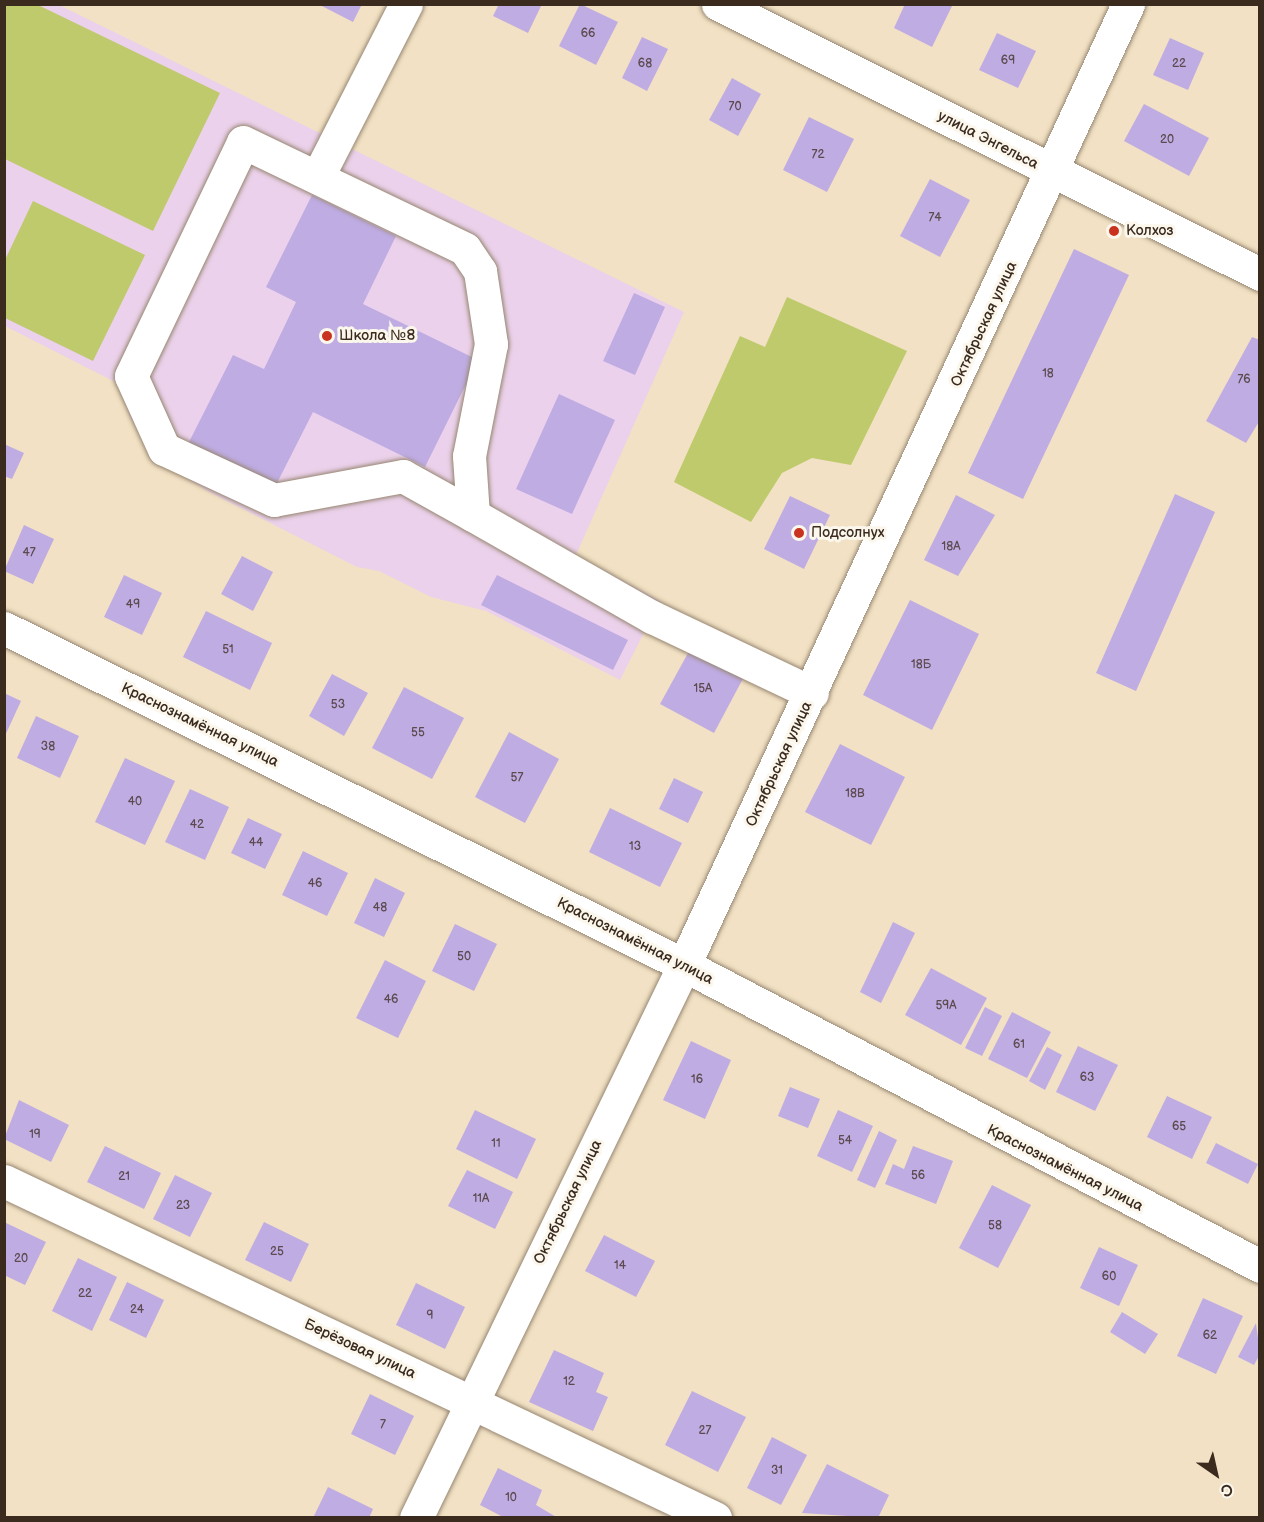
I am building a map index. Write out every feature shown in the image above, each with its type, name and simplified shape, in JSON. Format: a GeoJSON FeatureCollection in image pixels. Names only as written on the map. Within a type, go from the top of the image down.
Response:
{"type":"FeatureCollection","features":[{"type":"Feature","properties":{"kind":"street"},"geometry":{"type":"LineString","coordinates":[[318,176],[406,4]]}},
{"type":"Feature","properties":{"kind":"street","name":"улица Энгельса"},"geometry":{"type":"LineString","coordinates":[[718,4],[1053,173],[1260,274]]}},
{"type":"Feature","properties":{"kind":"street","name":"Октябрьская улица"},"geometry":{"type":"LineString","coordinates":[[416,1518],[684,965],[812,693],[1053,173],[1128,4]]}},
{"type":"Feature","properties":{"kind":"street"},"geometry":{"type":"LineString","coordinates":[[473,515],[469,456],[491,344],[480,272],[465,249],[318,176],[243,142],[131,376],[164,448],[274,500],[403,476],[652,617],[812,693]]}},
{"type":"Feature","properties":{"kind":"street","name":"Краснознамённая улица"},"geometry":{"type":"LineString","coordinates":[[4,628],[684,965],[1260,1266]]}},
{"type":"Feature","properties":{"kind":"street","name":"Берёзовая улица"},"geometry":{"type":"LineString","coordinates":[[4,1181],[715,1518]]}},
{"type":"Feature","properties":{"kind":"shaded area"},"geometry":{"type":"Polygon","coordinates":[[[4,5],[59,5],[684,312],[576,555],[660,601],[620,680],[486,611],[431,597],[379,571],[357,567],[211,493],[155,459],[130,417],[119,384],[5,326],[4,5]]]}},
{"type":"Feature","properties":{"kind":"green space"},"geometry":{"type":"Polygon","coordinates":[[[4,5],[38,5],[220,93],[153,231],[5,159],[4,5]]]}},
{"type":"Feature","properties":{"kind":"green space"},"geometry":{"type":"Polygon","coordinates":[[[33,201],[145,255],[93,361],[5,318],[5,260],[33,201]]]}},
{"type":"Feature","properties":{"kind":"green space"},"geometry":{"type":"Polygon","coordinates":[[[787,297],[907,351],[851,465],[812,458],[782,473],[751,522],[674,482],[740,336],[765,347],[787,297]]]}},
{"type":"Feature","properties":{"kind":"building"},"geometry":{"type":"Polygon","coordinates":[[[318,4],[362,4],[353,22],[318,4]]]}},
{"type":"Feature","properties":{"kind":"building"},"geometry":{"type":"Polygon","coordinates":[[[499,4],[542,4],[528,33],[493,16],[499,4]]]}},
{"type":"Feature","properties":{"kind":"building"},"geometry":{"type":"Polygon","coordinates":[[[580,4],[618,22],[596,65],[559,46],[580,4]]]}},
{"type":"Feature","properties":{"kind":"building"},"geometry":{"type":"Polygon","coordinates":[[[905,4],[953,4],[932,47],[894,28],[905,4]]]}},
{"type":"Feature","properties":{"kind":"building"},"geometry":{"type":"Polygon","coordinates":[[[997,33],[1036,51],[1018,88],[979,70],[997,33]]]}},
{"type":"Feature","properties":{"kind":"building"},"geometry":{"type":"Polygon","coordinates":[[[642,37],[668,49],[647,91],[622,78],[642,37]]]}},
{"type":"Feature","properties":{"kind":"building"},"geometry":{"type":"Polygon","coordinates":[[[1170,38],[1204,53],[1188,90],[1153,75],[1170,38]]]}},
{"type":"Feature","properties":{"kind":"building"},"geometry":{"type":"Polygon","coordinates":[[[732,78],[761,94],[738,136],[709,120],[732,78]]]}},
{"type":"Feature","properties":{"kind":"building"},"geometry":{"type":"Polygon","coordinates":[[[1144,104],[1209,138],[1189,176],[1124,141],[1144,104]]]}},
{"type":"Feature","properties":{"kind":"building"},"geometry":{"type":"Polygon","coordinates":[[[809,117],[854,139],[827,192],[783,170],[809,117]]]}},
{"type":"Feature","properties":{"kind":"building"},"geometry":{"type":"Polygon","coordinates":[[[930,179],[970,200],[940,257],[900,236],[930,179]]]}},
{"type":"Feature","properties":{"kind":"building"},"geometry":{"type":"Polygon","coordinates":[[[312,195],[396,236],[363,304],[478,360],[425,467],[313,412],[275,487],[188,444],[233,355],[264,369],[296,302],[266,287],[312,195]]]}},
{"type":"Feature","properties":{"kind":"building"},"geometry":{"type":"Polygon","coordinates":[[[1074,249],[1129,275],[1023,499],[968,473],[1074,249]]]}},
{"type":"Feature","properties":{"kind":"building"},"geometry":{"type":"Polygon","coordinates":[[[634,293],[665,307],[635,375],[603,361],[634,293]]]}},
{"type":"Feature","properties":{"kind":"building"},"geometry":{"type":"Polygon","coordinates":[[[1252,337],[1260,340],[1260,420],[1246,443],[1206,421],[1252,337]]]}},
{"type":"Feature","properties":{"kind":"building"},"geometry":{"type":"Polygon","coordinates":[[[559,394],[615,420],[572,514],[516,489],[559,394]]]}},
{"type":"Feature","properties":{"kind":"building"},"geometry":{"type":"Polygon","coordinates":[[[4,444],[24,453],[12,479],[4,476],[4,444]]]}},
{"type":"Feature","properties":{"kind":"building"},"geometry":{"type":"Polygon","coordinates":[[[1175,494],[1215,512],[1136,691],[1096,673],[1175,494]]]}},
{"type":"Feature","properties":{"kind":"building"},"geometry":{"type":"Polygon","coordinates":[[[956,495],[995,515],[958,576],[924,560],[956,495]]]}},
{"type":"Feature","properties":{"kind":"building"},"geometry":{"type":"Polygon","coordinates":[[[790,496],[830,515],[804,569],[764,549],[790,496]]]}},
{"type":"Feature","properties":{"kind":"building"},"geometry":{"type":"Polygon","coordinates":[[[24,525],[54,539],[33,584],[4,571],[24,525]]]}},
{"type":"Feature","properties":{"kind":"building"},"geometry":{"type":"Polygon","coordinates":[[[242,556],[273,572],[253,611],[221,594],[242,556]]]}},
{"type":"Feature","properties":{"kind":"building"},"geometry":{"type":"Polygon","coordinates":[[[124,575],[162,593],[142,635],[104,617],[124,575]]]}},
{"type":"Feature","properties":{"kind":"building"},"geometry":{"type":"Polygon","coordinates":[[[497,575],[628,640],[613,670],[481,605],[497,575]]]}},
{"type":"Feature","properties":{"kind":"building"},"geometry":{"type":"Polygon","coordinates":[[[910,600],[979,634],[932,730],[863,695],[910,600]]]}},
{"type":"Feature","properties":{"kind":"building"},"geometry":{"type":"Polygon","coordinates":[[[206,611],[272,643],[250,690],[183,657],[206,611]]]}},
{"type":"Feature","properties":{"kind":"building"},"geometry":{"type":"Polygon","coordinates":[[[693,644],[746,673],[714,733],[660,704],[693,644]]]}},
{"type":"Feature","properties":{"kind":"building"},"geometry":{"type":"Polygon","coordinates":[[[332,674],[368,693],[344,736],[309,716],[332,674]]]}},
{"type":"Feature","properties":{"kind":"building"},"geometry":{"type":"Polygon","coordinates":[[[404,687],[464,718],[432,779],[372,748],[404,687]]]}},
{"type":"Feature","properties":{"kind":"building"},"geometry":{"type":"Polygon","coordinates":[[[4,693],[21,701],[4,738],[4,693]]]}},
{"type":"Feature","properties":{"kind":"building"},"geometry":{"type":"Polygon","coordinates":[[[36,716],[79,736],[60,778],[17,758],[36,716]]]}},
{"type":"Feature","properties":{"kind":"building"},"geometry":{"type":"Polygon","coordinates":[[[509,732],[559,759],[525,823],[475,797],[509,732]]]}},
{"type":"Feature","properties":{"kind":"building"},"geometry":{"type":"Polygon","coordinates":[[[840,744],[905,777],[871,845],[805,812],[840,744]]]}},
{"type":"Feature","properties":{"kind":"building"},"geometry":{"type":"Polygon","coordinates":[[[125,758],[175,781],[145,845],[95,822],[125,758]]]}},
{"type":"Feature","properties":{"kind":"building"},"geometry":{"type":"Polygon","coordinates":[[[674,778],[703,792],[688,823],[659,809],[674,778]]]}},
{"type":"Feature","properties":{"kind":"building"},"geometry":{"type":"Polygon","coordinates":[[[190,789],[229,807],[205,860],[165,842],[190,789]]]}},
{"type":"Feature","properties":{"kind":"building"},"geometry":{"type":"Polygon","coordinates":[[[610,808],[682,843],[660,887],[589,852],[610,808]]]}},
{"type":"Feature","properties":{"kind":"building"},"geometry":{"type":"Polygon","coordinates":[[[248,818],[282,834],[265,869],[231,853],[248,818]]]}},
{"type":"Feature","properties":{"kind":"building"},"geometry":{"type":"Polygon","coordinates":[[[303,851],[348,873],[327,916],[282,895],[303,851]]]}},
{"type":"Feature","properties":{"kind":"building"},"geometry":{"type":"Polygon","coordinates":[[[375,878],[405,893],[384,937],[354,923],[375,878]]]}},
{"type":"Feature","properties":{"kind":"building"},"geometry":{"type":"Polygon","coordinates":[[[893,922],[915,933],[881,1003],[860,992],[893,922]]]}},
{"type":"Feature","properties":{"kind":"building"},"geometry":{"type":"Polygon","coordinates":[[[455,924],[497,944],[474,991],[432,971],[455,924]]]}},
{"type":"Feature","properties":{"kind":"building"},"geometry":{"type":"Polygon","coordinates":[[[385,960],[426,981],[398,1038],[356,1018],[385,960]]]}},
{"type":"Feature","properties":{"kind":"building"},"geometry":{"type":"Polygon","coordinates":[[[931,968],[987,998],[961,1045],[905,1015],[931,968]]]}},
{"type":"Feature","properties":{"kind":"building"},"geometry":{"type":"Polygon","coordinates":[[[985,1007],[1002,1016],[982,1056],[965,1048],[985,1007]]]}},
{"type":"Feature","properties":{"kind":"building"},"geometry":{"type":"Polygon","coordinates":[[[1012,1012],[1051,1032],[1027,1078],[988,1059],[1012,1012]]]}},
{"type":"Feature","properties":{"kind":"building"},"geometry":{"type":"Polygon","coordinates":[[[691,1041],[731,1060],[705,1119],[663,1100],[691,1041]]]}},
{"type":"Feature","properties":{"kind":"building"},"geometry":{"type":"Polygon","coordinates":[[[1078,1046],[1118,1065],[1095,1111],[1056,1092],[1078,1046]]]}},
{"type":"Feature","properties":{"kind":"building"},"geometry":{"type":"Polygon","coordinates":[[[1047,1047],[1062,1055],[1045,1090],[1029,1081],[1047,1047]]]}},
{"type":"Feature","properties":{"kind":"building"},"geometry":{"type":"Polygon","coordinates":[[[790,1087],[820,1099],[808,1128],[778,1116],[790,1087]]]}},
{"type":"Feature","properties":{"kind":"building"},"geometry":{"type":"Polygon","coordinates":[[[1167,1096],[1212,1117],[1192,1159],[1147,1137],[1167,1096]]]}},
{"type":"Feature","properties":{"kind":"building"},"geometry":{"type":"Polygon","coordinates":[[[19,1100],[69,1125],[51,1162],[4,1139],[19,1100]]]}},
{"type":"Feature","properties":{"kind":"building"},"geometry":{"type":"Polygon","coordinates":[[[475,1110],[536,1139],[517,1179],[456,1149],[475,1110]]]}},
{"type":"Feature","properties":{"kind":"building"},"geometry":{"type":"Polygon","coordinates":[[[838,1110],[873,1126],[852,1172],[817,1156],[838,1110]]]}},
{"type":"Feature","properties":{"kind":"building"},"geometry":{"type":"Polygon","coordinates":[[[879,1131],[897,1140],[875,1188],[857,1180],[879,1131]]]}},
{"type":"Feature","properties":{"kind":"building"},"geometry":{"type":"Polygon","coordinates":[[[1216,1143],[1258,1164],[1248,1184],[1206,1163],[1216,1143]]]}},
{"type":"Feature","properties":{"kind":"building"},"geometry":{"type":"Polygon","coordinates":[[[105,1146],[161,1173],[144,1209],[87,1182],[105,1146]]]}},
{"type":"Feature","properties":{"kind":"building"},"geometry":{"type":"Polygon","coordinates":[[[913,1146],[953,1161],[936,1204],[885,1184],[893,1164],[904,1169],[913,1146]]]}},
{"type":"Feature","properties":{"kind":"building"},"geometry":{"type":"Polygon","coordinates":[[[467,1170],[513,1192],[495,1229],[448,1206],[467,1170]]]}},
{"type":"Feature","properties":{"kind":"building"},"geometry":{"type":"Polygon","coordinates":[[[175,1175],[212,1193],[190,1237],[153,1219],[175,1175]]]}},
{"type":"Feature","properties":{"kind":"building"},"geometry":{"type":"Polygon","coordinates":[[[992,1185],[1031,1205],[998,1268],[959,1248],[992,1185]]]}},
{"type":"Feature","properties":{"kind":"building"},"geometry":{"type":"Polygon","coordinates":[[[4,1222],[46,1242],[25,1285],[4,1275],[4,1222]]]}},
{"type":"Feature","properties":{"kind":"building"},"geometry":{"type":"Polygon","coordinates":[[[264,1222],[309,1244],[291,1282],[245,1260],[264,1222]]]}},
{"type":"Feature","properties":{"kind":"building"},"geometry":{"type":"Polygon","coordinates":[[[604,1235],[655,1261],[636,1297],[585,1271],[604,1235]]]}},
{"type":"Feature","properties":{"kind":"building"},"geometry":{"type":"Polygon","coordinates":[[[1099,1247],[1138,1265],[1119,1306],[1080,1288],[1099,1247]]]}},
{"type":"Feature","properties":{"kind":"building"},"geometry":{"type":"Polygon","coordinates":[[[78,1258],[117,1277],[92,1331],[52,1311],[78,1258]]]}},
{"type":"Feature","properties":{"kind":"building"},"geometry":{"type":"Polygon","coordinates":[[[127,1282],[164,1300],[146,1338],[109,1320],[127,1282]]]}},
{"type":"Feature","properties":{"kind":"building"},"geometry":{"type":"Polygon","coordinates":[[[416,1283],[465,1307],[445,1349],[396,1325],[416,1283]]]}},
{"type":"Feature","properties":{"kind":"building"},"geometry":{"type":"Polygon","coordinates":[[[1203,1298],[1243,1316],[1216,1374],[1177,1356],[1203,1298]]]}},
{"type":"Feature","properties":{"kind":"building"},"geometry":{"type":"Polygon","coordinates":[[[1122,1312],[1158,1334],[1145,1354],[1110,1332],[1122,1312]]]}},
{"type":"Feature","properties":{"kind":"building"},"geometry":{"type":"Polygon","coordinates":[[[1256,1323],[1260,1354],[1254,1365],[1238,1357],[1256,1323]]]}},
{"type":"Feature","properties":{"kind":"building"},"geometry":{"type":"Polygon","coordinates":[[[554,1350],[604,1373],[596,1392],[608,1397],[593,1431],[529,1402],[554,1350]]]}},
{"type":"Feature","properties":{"kind":"building"},"geometry":{"type":"Polygon","coordinates":[[[692,1391],[746,1417],[718,1472],[665,1445],[692,1391]]]}},
{"type":"Feature","properties":{"kind":"building"},"geometry":{"type":"Polygon","coordinates":[[[370,1394],[414,1416],[395,1455],[351,1434],[370,1394]]]}},
{"type":"Feature","properties":{"kind":"building"},"geometry":{"type":"Polygon","coordinates":[[[772,1437],[807,1455],[781,1505],[747,1488],[772,1437]]]}},
{"type":"Feature","properties":{"kind":"building"},"geometry":{"type":"Polygon","coordinates":[[[827,1464],[889,1495],[878,1518],[802,1513],[827,1464]]]}},
{"type":"Feature","properties":{"kind":"building"},"geometry":{"type":"Polygon","coordinates":[[[498,1468],[542,1490],[536,1505],[558,1518],[505,1518],[480,1505],[498,1468]]]}},
{"type":"Feature","properties":{"kind":"building"},"geometry":{"type":"Polygon","coordinates":[[[328,1487],[373,1509],[369,1518],[313,1518],[328,1487]]]}},
{"type":"Feature","properties":{"kind":"place","name":"Колхоз"},"geometry":{"type":"Point","coordinates":[1114,231]}},
{"type":"Feature","properties":{"kind":"place","name":"Школа №8"},"geometry":{"type":"Point","coordinates":[327,336]}},
{"type":"Feature","properties":{"kind":"place","name":"Подсолнух"},"geometry":{"type":"Point","coordinates":[799,533]}}]}
